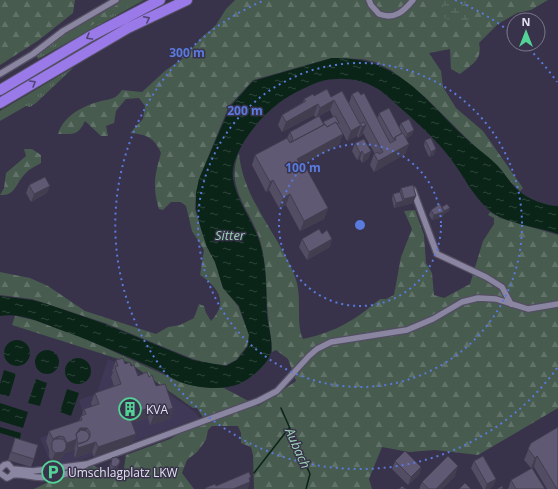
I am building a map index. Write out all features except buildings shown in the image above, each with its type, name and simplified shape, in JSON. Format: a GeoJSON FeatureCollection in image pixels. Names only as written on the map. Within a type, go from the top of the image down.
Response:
{"type":"FeatureCollection","features":[{"type":"Feature","properties":{"kind":"highway"},"geometry":{"type":"LineString","coordinates":[[0,90],[89,37],[160,0]]}},
{"type":"Feature","properties":{"kind":"highway"},"geometry":{"type":"LineString","coordinates":[[0,103],[128,28],[187,0]]}},
{"type":"Feature","properties":{"kind":"street"},"geometry":{"type":"LineString","coordinates":[[0,74],[33,54],[68,27],[116,0]]}},
{"type":"Feature","properties":{"kind":"street"},"geometry":{"type":"LineString","coordinates":[[369,0],[371,5],[379,14],[390,16],[402,12],[413,0]]}},
{"type":"Feature","properties":{"kind":"street"},"geometry":{"type":"LineString","coordinates":[[412,188],[438,254],[486,277],[502,287],[511,304]]}},
{"type":"Feature","properties":{"kind":"street"},"geometry":{"type":"LineString","coordinates":[[0,469],[6,464],[13,472],[38,477],[64,474],[270,395],[283,386],[317,349],[331,342],[407,330],[433,319],[470,299],[488,298],[528,309],[542,308],[558,304]]}},
{"type":"Feature","properties":{"kind":"street"},"geometry":{"type":"LineString","coordinates":[[0,474],[7,478],[13,472]]}},
{"type":"Feature","properties":{"kind":"shaded area"},"geometry":{"type":"Polygon","coordinates":[[[108,359],[132,368],[192,410],[200,418],[62,467],[52,466],[40,438],[80,423],[84,418],[79,400],[97,393],[108,359]]]}},
{"type":"Feature","properties":{"kind":"green space"},"geometry":{"type":"Polygon","coordinates":[[[0,0],[75,0],[73,13],[39,40],[0,65],[0,0]]]}},
{"type":"Feature","properties":{"kind":"green space"},"geometry":{"type":"Polygon","coordinates":[[[120,0],[144,0],[38,59],[36,55],[63,33],[120,0]]]}},
{"type":"Feature","properties":{"kind":"green space"},"geometry":{"type":"Polygon","coordinates":[[[126,0],[139,0],[56,44],[66,34],[126,0]]]}},
{"type":"Feature","properties":{"kind":"green space"},"geometry":{"type":"Polygon","coordinates":[[[235,0],[548,0],[531,10],[522,12],[506,12],[506,19],[498,24],[479,43],[480,49],[476,61],[460,74],[451,69],[450,49],[429,53],[441,71],[443,87],[456,108],[483,131],[523,188],[520,191],[425,97],[391,70],[375,62],[362,59],[331,58],[253,80],[229,106],[199,179],[195,209],[201,229],[207,247],[215,262],[223,288],[238,306],[249,335],[247,346],[236,360],[226,365],[212,364],[193,359],[105,323],[32,299],[0,295],[0,272],[30,278],[48,286],[85,311],[156,334],[168,327],[180,325],[194,318],[199,304],[204,306],[211,321],[219,307],[219,295],[212,285],[200,275],[204,250],[192,231],[186,206],[181,202],[171,202],[163,210],[159,209],[155,181],[161,153],[153,140],[141,134],[130,133],[143,119],[145,106],[139,98],[126,99],[116,111],[114,123],[106,126],[108,136],[101,136],[85,121],[77,132],[58,134],[61,127],[69,117],[81,109],[94,103],[113,98],[122,90],[142,92],[166,70],[185,57],[201,38],[216,25],[226,9],[235,0]]]}},
{"type":"Feature","properties":{"kind":"green space"},"geometry":{"type":"Polygon","coordinates":[[[443,0],[469,0],[472,3],[470,19],[453,22],[446,19],[443,16],[443,0]]]}},
{"type":"Feature","properties":{"kind":"green space"},"geometry":{"type":"Polygon","coordinates":[[[74,67],[36,103],[30,107],[26,106],[0,121],[0,111],[74,67]]]}},
{"type":"Feature","properties":{"kind":"green space"},"geometry":{"type":"Polygon","coordinates":[[[24,149],[32,149],[41,155],[41,163],[27,172],[15,189],[9,194],[0,195],[4,188],[6,173],[26,156],[24,149]]]}},
{"type":"Feature","properties":{"kind":"green space"},"geometry":{"type":"Polygon","coordinates":[[[239,153],[242,170],[254,202],[280,246],[295,277],[298,293],[301,333],[303,339],[336,329],[362,313],[380,299],[386,299],[394,295],[401,257],[412,229],[404,211],[415,210],[424,235],[426,263],[432,273],[434,295],[444,298],[470,284],[483,241],[494,224],[494,218],[488,215],[490,212],[500,218],[558,235],[558,408],[478,455],[435,450],[409,452],[382,447],[369,479],[372,489],[254,489],[253,455],[251,447],[241,443],[241,433],[238,426],[212,426],[208,430],[206,440],[197,452],[187,460],[182,473],[194,489],[34,489],[58,477],[94,466],[114,478],[123,474],[126,455],[170,439],[204,419],[197,408],[193,408],[128,362],[12,325],[15,316],[34,320],[86,339],[180,382],[199,387],[224,388],[258,406],[296,381],[288,359],[276,350],[272,352],[264,256],[258,235],[237,190],[235,179],[235,166],[239,153]]]}},
{"type":"Feature","properties":{"kind":"water","name":"Sitter"},"geometry":{"type":"Polygon","coordinates":[[[332,58],[354,59],[373,63],[389,70],[404,80],[418,91],[465,137],[497,165],[519,191],[537,202],[558,206],[558,234],[504,219],[489,210],[468,185],[440,146],[429,134],[381,91],[373,86],[356,80],[328,80],[300,90],[282,101],[266,114],[245,140],[234,164],[233,179],[235,188],[255,230],[263,255],[266,281],[267,315],[271,343],[271,352],[266,362],[248,379],[239,384],[217,388],[187,384],[120,353],[40,322],[21,316],[0,316],[0,296],[32,300],[105,324],[193,360],[226,366],[237,360],[248,346],[249,335],[239,306],[223,288],[215,262],[207,247],[201,229],[196,209],[196,193],[199,179],[230,107],[253,81],[332,58]]]}},
{"type":"Feature","properties":{"kind":"water"},"geometry":{"type":"Polygon","coordinates":[[[17,340],[26,344],[30,353],[26,362],[17,366],[8,362],[4,353],[8,344],[17,340]]]}},
{"type":"Feature","properties":{"kind":"water"},"geometry":{"type":"Polygon","coordinates":[[[42,350],[52,350],[59,357],[59,367],[52,374],[42,374],[35,367],[35,357],[42,350]]]}},
{"type":"Feature","properties":{"kind":"water"},"geometry":{"type":"Polygon","coordinates":[[[78,358],[87,362],[91,371],[87,380],[78,384],[69,380],[65,371],[69,362],[78,358]]]}},
{"type":"Feature","properties":{"kind":"water"},"geometry":{"type":"Polygon","coordinates":[[[4,370],[16,374],[9,397],[0,394],[0,384],[4,370]]]}},
{"type":"Feature","properties":{"kind":"water"},"geometry":{"type":"Polygon","coordinates":[[[36,379],[47,383],[40,406],[28,403],[36,379]]]}},
{"type":"Feature","properties":{"kind":"water"},"geometry":{"type":"Polygon","coordinates":[[[67,389],[79,393],[71,416],[60,412],[67,389]]]}},
{"type":"Feature","properties":{"kind":"water"},"geometry":{"type":"Polygon","coordinates":[[[0,403],[28,412],[23,428],[0,421],[0,403]]]}},
{"type":"Feature","properties":{"kind":"water"},"geometry":{"type":"Polygon","coordinates":[[[0,427],[21,433],[20,439],[0,433],[0,427]]]}},
{"type":"Feature","properties":{"kind":"waterway","name":"Aubach"},"geometry":{"type":"LineString","coordinates":[[281,408],[310,474],[306,489]]}},
{"type":"Feature","properties":{"kind":"waterway"},"geometry":{"type":"LineString","coordinates":[[254,473],[289,428]]}},
{"type":"Feature","properties":{"kind":"place","name":"KVA"},"geometry":{"type":"Point","coordinates":[130,409]}},
{"type":"Feature","properties":{"kind":"place","name":"Umschlagplatz LKW"},"geometry":{"type":"Point","coordinates":[53,472]}}]}
